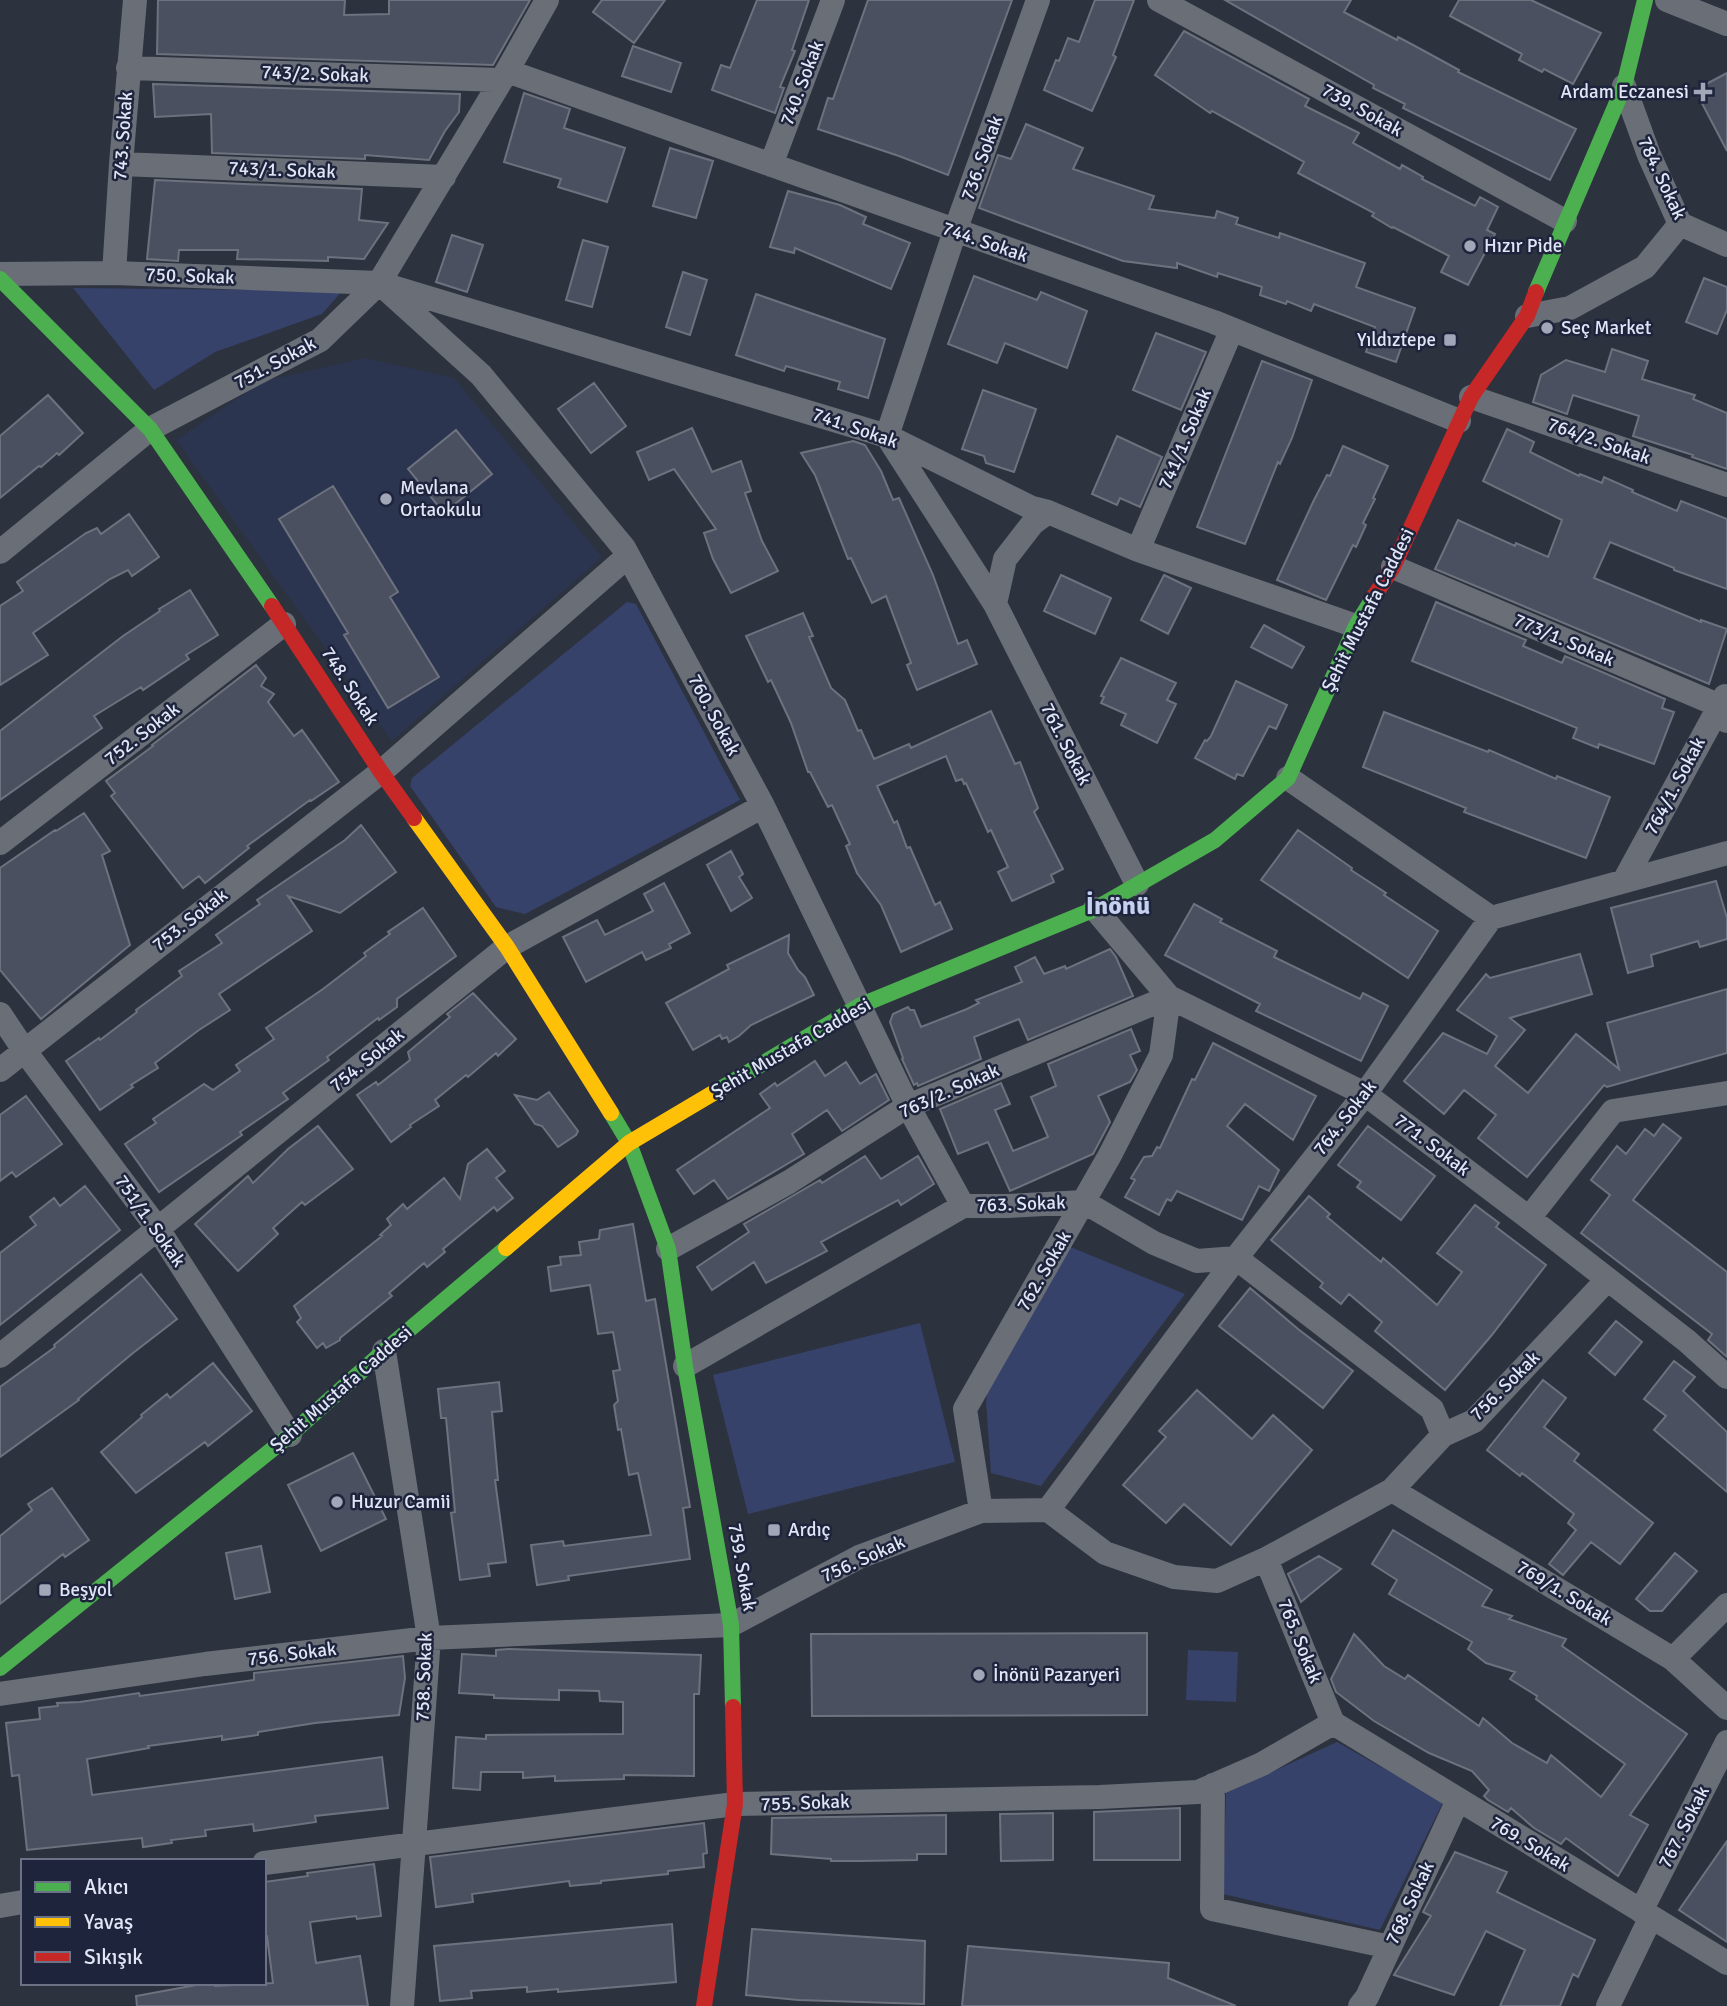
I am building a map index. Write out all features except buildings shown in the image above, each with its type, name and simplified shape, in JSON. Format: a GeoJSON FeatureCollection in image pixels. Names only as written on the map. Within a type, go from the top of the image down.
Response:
{"type":"FeatureCollection","features":[{"type":"Feature","properties":{"kind":"street","name":"743. Sokak"},"geometry":{"type":"LineString","coordinates":[[114,273],[135,0]]}},
{"type":"Feature","properties":{"kind":"street","name":"751. Sokak"},"geometry":{"type":"LineString","coordinates":[[0,552],[150,429],[320,340],[379,283],[547,0]]}},
{"type":"Feature","properties":{"kind":"street","name":"740. Sokak"},"geometry":{"type":"LineString","coordinates":[[771,165],[833,0]]}},
{"type":"Feature","properties":{"kind":"street","name":"736. Sokak"},"geometry":{"type":"LineString","coordinates":[[887,436],[955,231],[1038,0]]}},
{"type":"Feature","properties":{"kind":"street","name":"739. Sokak"},"geometry":{"type":"LineString","coordinates":[[1159,0],[1565,222]]}},
{"type":"Feature","properties":{"kind":"street","name":"Şehit Mustafa Caddesi"},"geometry":{"type":"LineString","coordinates":[[0,1668],[290,1435],[384,1350],[629,1143],[859,1006],[1095,909],[1215,840],[1288,778],[1356,626],[1393,568],[1471,397],[1527,316],[1624,86],[1645,0]]}},
{"type":"Feature","properties":{"kind":"street"},"geometry":{"type":"LineString","coordinates":[[1667,0],[1727,24]]}},
{"type":"Feature","properties":{"kind":"street","name":"743/2. Sokak"},"geometry":{"type":"LineString","coordinates":[[128,68],[504,76]]}},
{"type":"Feature","properties":{"kind":"street","name":"744. Sokak"},"geometry":{"type":"LineString","coordinates":[[504,76],[771,165],[1232,329],[1459,421]]}},
{"type":"Feature","properties":{"kind":"street","name":"784. Sokak"},"geometry":{"type":"LineString","coordinates":[[1624,86],[1649,155],[1680,225],[1727,245]]}},
{"type":"Feature","properties":{"kind":"street","name":"743/1. Sokak"},"geometry":{"type":"LineString","coordinates":[[121,164],[444,177]]}},
{"type":"Feature","properties":{"kind":"street"},"geometry":{"type":"LineString","coordinates":[[1527,316],[1570,308],[1645,267],[1680,225]]}},
{"type":"Feature","properties":{"kind":"street","name":"750. Sokak"},"geometry":{"type":"LineString","coordinates":[[0,277],[114,273],[379,283]]}},
{"type":"Feature","properties":{"kind":"street","name":"748. Sokak"},"geometry":{"type":"LineString","coordinates":[[0,277],[150,429],[284,624],[381,772],[507,947],[629,1143]]}},
{"type":"Feature","properties":{"kind":"street","name":"741. Sokak"},"geometry":{"type":"LineString","coordinates":[[379,283],[887,436],[1032,508],[1048,512],[1138,550],[1356,626]]}},
{"type":"Feature","properties":{"kind":"street","name":"760. Sokak"},"geometry":{"type":"LineString","coordinates":[[379,283],[481,375],[624,548],[762,806],[908,1106],[963,1206]]}},
{"type":"Feature","properties":{"kind":"street","name":"741/1. Sokak"},"geometry":{"type":"LineString","coordinates":[[1138,550],[1232,329]]}},
{"type":"Feature","properties":{"kind":"street","name":"764/2. Sokak"},"geometry":{"type":"LineString","coordinates":[[1471,397],[1727,485]]}},
{"type":"Feature","properties":{"kind":"street","name":"761. Sokak"},"geometry":{"type":"LineString","coordinates":[[887,436],[995,604],[1137,884]]}},
{"type":"Feature","properties":{"kind":"street"},"geometry":{"type":"LineString","coordinates":[[995,604],[1005,559],[1033,523],[1048,512]]}},
{"type":"Feature","properties":{"kind":"street","name":"753. Sokak"},"geometry":{"type":"LineString","coordinates":[[0,1069],[381,772],[628,556]]}},
{"type":"Feature","properties":{"kind":"street","name":"773/1. Sokak"},"geometry":{"type":"LineString","coordinates":[[1393,568],[1724,706]]}},
{"type":"Feature","properties":{"kind":"street","name":"752. Sokak"},"geometry":{"type":"LineString","coordinates":[[0,844],[284,624]]}},
{"type":"Feature","properties":{"kind":"street","name":"764/1. Sokak"},"geometry":{"type":"LineString","coordinates":[[1624,881],[1724,706]]}},
{"type":"Feature","properties":{"kind":"street"},"geometry":{"type":"LineString","coordinates":[[1288,778],[1491,918],[1727,853]]}},
{"type":"Feature","properties":{"kind":"street","name":"754. Sokak"},"geometry":{"type":"LineString","coordinates":[[0,1356],[507,947],[762,806]]}},
{"type":"Feature","properties":{"kind":"street","name":"771. Sokak"},"geometry":{"type":"LineString","coordinates":[[1095,909],[1169,997],[1365,1094],[1687,1341],[1727,1377]]}},
{"type":"Feature","properties":{"kind":"street","name":"764. Sokak"},"geometry":{"type":"LineString","coordinates":[[1048,1510],[1236,1258],[1365,1094],[1491,918]]}},
{"type":"Feature","properties":{"kind":"street","name":"763/2. Sokak"},"geometry":{"type":"LineString","coordinates":[[668,1249],[789,1182],[908,1106],[1169,997]]}},
{"type":"Feature","properties":{"kind":"street","name":"762. Sokak"},"geometry":{"type":"LineString","coordinates":[[981,1511],[965,1409],[1084,1202],[1161,1055],[1169,997]]}},
{"type":"Feature","properties":{"kind":"street","name":"751/1. Sokak"},"geometry":{"type":"LineString","coordinates":[[0,1014],[158,1229],[290,1435]]}},
{"type":"Feature","properties":{"kind":"street"},"geometry":{"type":"LineString","coordinates":[[1529,1218],[1613,1111],[1727,1093]]}},
{"type":"Feature","properties":{"kind":"street","name":"759. Sokak"},"geometry":{"type":"LineString","coordinates":[[629,1143],[668,1249],[685,1366],[731,1625],[735,1804],[704,2006]]}},
{"type":"Feature","properties":{"kind":"street","name":"763. Sokak"},"geometry":{"type":"LineString","coordinates":[[685,1366],[963,1206],[1084,1202],[1154,1243],[1197,1261],[1236,1258]]}},
{"type":"Feature","properties":{"kind":"street"},"geometry":{"type":"LineString","coordinates":[[1236,1258],[1432,1409],[1443,1435]]}},
{"type":"Feature","properties":{"kind":"street","name":"756. Sokak"},"geometry":{"type":"LineString","coordinates":[[0,1693],[205,1664],[429,1638],[731,1625],[859,1557],[981,1511],[1048,1510],[1105,1553],[1174,1577],[1217,1581],[1266,1559],[1392,1490],[1443,1435],[1474,1421],[1607,1280]]}},
{"type":"Feature","properties":{"kind":"street","name":"758. Sokak"},"geometry":{"type":"LineString","coordinates":[[384,1350],[429,1638],[402,2006]]}},
{"type":"Feature","properties":{"kind":"street","name":"769/1. Sokak"},"geometry":{"type":"LineString","coordinates":[[1392,1490],[1674,1658],[1727,1709]]}},
{"type":"Feature","properties":{"kind":"street","name":"765. Sokak"},"geometry":{"type":"LineString","coordinates":[[1266,1559],[1333,1723]]}},
{"type":"Feature","properties":{"kind":"street"},"geometry":{"type":"LineString","coordinates":[[1674,1658],[1727,1605]]}},
{"type":"Feature","properties":{"kind":"street","name":"755. Sokak"},"geometry":{"type":"LineString","coordinates":[[266,1863],[735,1804],[1100,1797],[1198,1792],[1262,1764],[1333,1723]]}},
{"type":"Feature","properties":{"kind":"street","name":"769. Sokak"},"geometry":{"type":"LineString","coordinates":[[1333,1723],[1727,1963]]}},
{"type":"Feature","properties":{"kind":"street","name":"767. Sokak"},"geometry":{"type":"LineString","coordinates":[[1608,2006],[1646,1914],[1727,1742]]}},
{"type":"Feature","properties":{"kind":"street"},"geometry":{"type":"LineString","coordinates":[[1213,1785],[1212,1909],[1390,1947]]}},
{"type":"Feature","properties":{"kind":"street","name":"768. Sokak"},"geometry":{"type":"LineString","coordinates":[[1360,2006],[1458,1800]]}},
{"type":"Feature","properties":{"kind":"street"},"geometry":{"type":"LineString","coordinates":[[0,1906],[21,1902]]}},
{"type":"Feature","properties":{"kind":"shaded area"},"geometry":{"type":"Polygon","coordinates":[[[73,288],[342,291],[322,314],[215,352],[154,390],[73,288]]]}},
{"type":"Feature","properties":{"kind":"shaded area","name":"Mevlana Ortaokulu"},"geometry":{"type":"Polygon","coordinates":[[[365,358],[454,378],[602,557],[392,741],[176,440],[263,381],[365,358]]]}},
{"type":"Feature","properties":{"kind":"shaded area"},"geometry":{"type":"Polygon","coordinates":[[[627,602],[636,604],[740,800],[525,914],[496,907],[410,786],[412,778],[627,602]]]}},
{"type":"Feature","properties":{"kind":"shaded area"},"geometry":{"type":"Polygon","coordinates":[[[1068,1246],[1185,1294],[1041,1486],[991,1473],[986,1401],[988,1387],[1068,1246]]]}},
{"type":"Feature","properties":{"kind":"shaded area"},"geometry":{"type":"Polygon","coordinates":[[[920,1323],[955,1462],[748,1514],[713,1375],[920,1323]]]}},
{"type":"Feature","properties":{"kind":"shaded area"},"geometry":{"type":"Polygon","coordinates":[[[1188,1650],[1238,1652],[1236,1702],[1186,1700],[1188,1650]]]}},
{"type":"Feature","properties":{"kind":"shaded area"},"geometry":{"type":"Polygon","coordinates":[[[1337,1742],[1443,1802],[1380,1930],[1223,1894],[1226,1793],[1337,1742]]]}},
{"type":"Feature","properties":{"kind":"traffic: fast"},"geometry":{"type":"LineString","coordinates":[[1536,292],[1624,86],[1645,0]]}},
{"type":"Feature","properties":{"kind":"traffic: fast"},"geometry":{"type":"LineString","coordinates":[[0,279],[150,429],[272,606]]}},
{"type":"Feature","properties":{"kind":"traffic: fast"},"geometry":{"type":"LineString","coordinates":[[715,1092],[859,1006],[1095,909],[1215,840],[1288,778],[1356,626],[1375,595]]}},
{"type":"Feature","properties":{"kind":"traffic: fast"},"geometry":{"type":"LineString","coordinates":[[611,1113],[629,1143],[668,1249],[685,1366],[731,1625],[733,1707]]}},
{"type":"Feature","properties":{"kind":"traffic: fast"},"geometry":{"type":"LineString","coordinates":[[0,1668],[290,1435],[506,1248]]}},
{"type":"Feature","properties":{"kind":"traffic: slow"},"geometry":{"type":"LineString","coordinates":[[414,818],[507,947],[611,1113]]}},
{"type":"Feature","properties":{"kind":"traffic: slow"},"geometry":{"type":"LineString","coordinates":[[506,1248],[629,1143],[715,1092]]}},
{"type":"Feature","properties":{"kind":"traffic: jam"},"geometry":{"type":"LineString","coordinates":[[1375,595],[1393,567],[1471,397],[1527,316],[1536,292]]}},
{"type":"Feature","properties":{"kind":"traffic: jam"},"geometry":{"type":"LineString","coordinates":[[272,606],[414,818]]}},
{"type":"Feature","properties":{"kind":"traffic: jam"},"geometry":{"type":"LineString","coordinates":[[704,2006],[735,1804],[733,1707]]}},
{"type":"Feature","properties":{"kind":"place","name":"Ardam Eczanesi"},"geometry":{"type":"Point","coordinates":[1703,92]}},
{"type":"Feature","properties":{"kind":"place","name":"Hızır Pide"},"geometry":{"type":"Point","coordinates":[1470,246]}},
{"type":"Feature","properties":{"kind":"place","name":"Seç Market"},"geometry":{"type":"Point","coordinates":[1547,328]}},
{"type":"Feature","properties":{"kind":"place","name":"Yıldıztepe"},"geometry":{"type":"Point","coordinates":[1450,340]}},
{"type":"Feature","properties":{"kind":"place","name":"Mevlana Ortaokulu"},"geometry":{"type":"Point","coordinates":[386,499]}},
{"type":"Feature","properties":{"kind":"place","name":"Huzur Camii"},"geometry":{"type":"Point","coordinates":[337,1502]}},
{"type":"Feature","properties":{"kind":"place","name":"Ardıç"},"geometry":{"type":"Point","coordinates":[774,1530]}},
{"type":"Feature","properties":{"kind":"place","name":"Beşyol"},"geometry":{"type":"Point","coordinates":[45,1590]}},
{"type":"Feature","properties":{"kind":"place","name":"İnönü Pazaryeri"},"geometry":{"type":"Point","coordinates":[979,1675]}},
{"type":"Feature","properties":{"kind":"district","name":"İnönü"},"geometry":{"type":"Point","coordinates":[1118,906]}}]}
